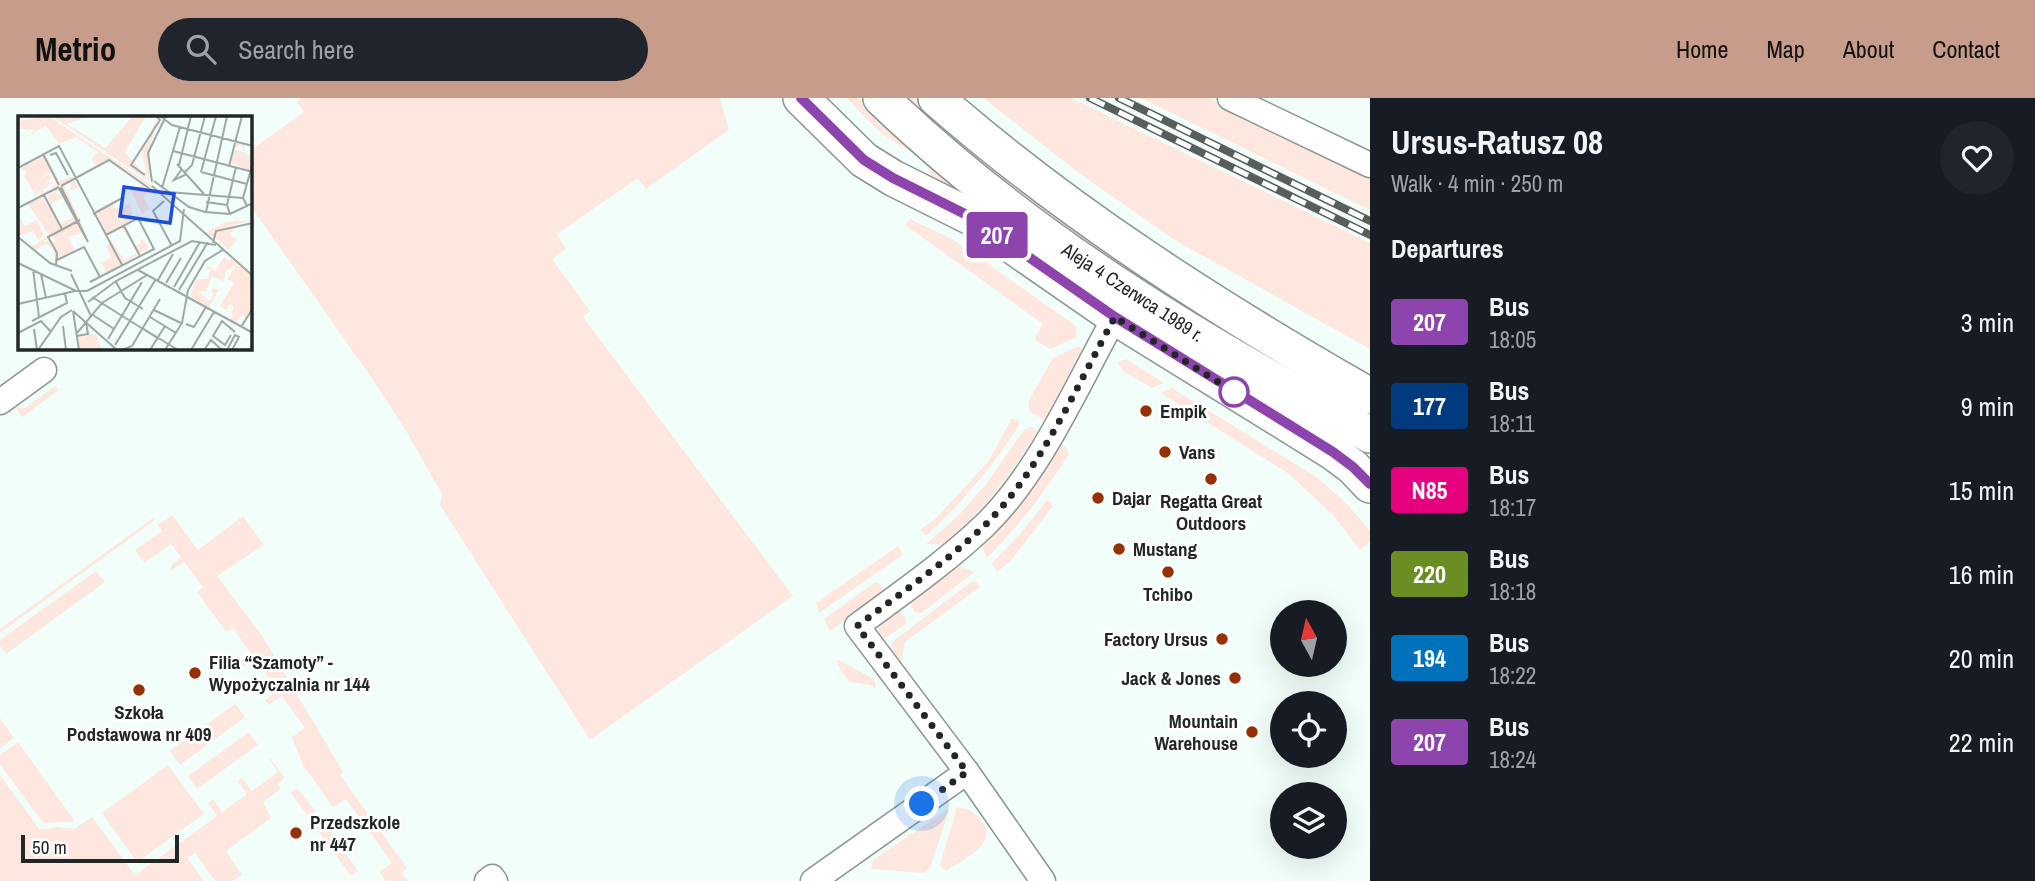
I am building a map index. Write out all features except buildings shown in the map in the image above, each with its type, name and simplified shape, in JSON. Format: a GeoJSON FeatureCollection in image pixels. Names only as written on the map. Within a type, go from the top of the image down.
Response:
{"type":"FeatureCollection","features":[{"type":"Feature","properties":{"kind":"main road"},"geometry":{"type":"LineString","coordinates":[[801,98],[864,160],[893,178],[971,217],[1115,317],[1333,452],[1353,467],[1370,485]]}},
{"type":"Feature","properties":{"kind":"main road","name":"Aleja 4 Czerwca 1989 r."},"geometry":{"type":"LineString","coordinates":[[881,98],[982,185],[1056,242],[1137,298],[1370,435]]}},
{"type":"Feature","properties":{"kind":"main road","name":"Aleja 4 Czerwca 1989 r."},"geometry":{"type":"LineString","coordinates":[[936,98],[1014,163],[1185,285],[1370,396]]}},
{"type":"Feature","properties":{"kind":"street"},"geometry":{"type":"LineString","coordinates":[[1230,98],[1370,165]]}},
{"type":"Feature","properties":{"kind":"street"},"geometry":{"type":"LineString","coordinates":[[1043,881],[967,772],[857,626],[930,572],[985,525],[1032,467],[1115,317]]}},
{"type":"Feature","properties":{"kind":"street"},"geometry":{"type":"LineString","coordinates":[[0,402],[44,370]]}},
{"type":"Feature","properties":{"kind":"street"},"geometry":{"type":"LineString","coordinates":[[813,881],[967,772]]}},
{"type":"Feature","properties":{"kind":"shaded area"},"geometry":{"type":"Polygon","coordinates":[[[301,98],[720,98],[729,130],[646,189],[638,178],[557,234],[566,249],[552,259],[590,311],[583,317],[793,596],[590,740],[440,505],[442,494],[408,434],[252,208],[252,150],[304,112],[297,101],[301,98]]]}},
{"type":"Feature","properties":{"kind":"shaded area"},"geometry":{"type":"Polygon","coordinates":[[[847,98],[858,98],[975,198],[933,184],[927,166],[921,160],[878,130],[847,98]]]}},
{"type":"Feature","properties":{"kind":"shaded area"},"geometry":{"type":"Polygon","coordinates":[[[899,98],[914,98],[936,120],[1234,331],[1232,334],[1155,293],[1054,224],[899,98]]]}},
{"type":"Feature","properties":{"kind":"shaded area"},"geometry":{"type":"Polygon","coordinates":[[[983,98],[1071,98],[1370,243],[1370,349],[1173,239],[1079,173],[983,98]]]}},
{"type":"Feature","properties":{"kind":"shaded area"},"geometry":{"type":"Polygon","coordinates":[[[1141,98],[1209,98],[1370,176],[1370,210],[1141,98]]]}},
{"type":"Feature","properties":{"kind":"shaded area"},"geometry":{"type":"Polygon","coordinates":[[[910,219],[954,240],[1076,326],[1077,337],[1050,349],[1036,341],[1043,324],[905,225],[910,219]]]}},
{"type":"Feature","properties":{"kind":"shaded area"},"geometry":{"type":"Polygon","coordinates":[[[1079,346],[1083,352],[1045,420],[1030,412],[1028,402],[1053,358],[1079,346]]]}},
{"type":"Feature","properties":{"kind":"shaded area"},"geometry":{"type":"Polygon","coordinates":[[[1126,359],[1164,383],[1152,388],[1123,371],[1118,362],[1126,359]]]}},
{"type":"Feature","properties":{"kind":"shaded area"},"geometry":{"type":"Polygon","coordinates":[[[55,386],[59,390],[22,417],[15,407],[25,408],[55,386]]]}},
{"type":"Feature","properties":{"kind":"shaded area"},"geometry":{"type":"Polygon","coordinates":[[[1172,388],[1318,478],[1348,505],[1370,531],[1370,542],[1360,550],[1334,516],[1289,474],[1161,393],[1172,388]]]}},
{"type":"Feature","properties":{"kind":"shaded area"},"geometry":{"type":"Polygon","coordinates":[[[1012,418],[1019,421],[1019,425],[999,455],[965,497],[926,536],[920,530],[937,517],[988,462],[1012,418]]]}},
{"type":"Feature","properties":{"kind":"shaded area"},"geometry":{"type":"Polygon","coordinates":[[[1031,427],[1038,431],[1018,462],[984,505],[945,545],[926,544],[959,515],[986,484],[1025,429],[1031,427]]]}},
{"type":"Feature","properties":{"kind":"shaded area"},"geometry":{"type":"Polygon","coordinates":[[[1060,444],[1066,447],[1069,454],[1031,508],[987,558],[983,549],[984,539],[1060,444]]]}},
{"type":"Feature","properties":{"kind":"shaded area"},"geometry":{"type":"Polygon","coordinates":[[[1048,499],[1053,506],[1010,562],[997,572],[992,563],[1048,499]]]}},
{"type":"Feature","properties":{"kind":"shaded area"},"geometry":{"type":"Polygon","coordinates":[[[172,515],[198,550],[243,516],[264,545],[217,576],[263,637],[343,772],[340,775],[407,868],[401,873],[408,881],[386,881],[379,872],[392,863],[346,799],[333,807],[303,765],[292,737],[305,728],[282,696],[268,705],[265,700],[278,691],[255,659],[241,668],[238,663],[251,654],[233,628],[226,632],[197,592],[203,587],[184,562],[171,571],[171,566],[181,557],[171,544],[144,563],[135,550],[162,531],[158,525],[172,515]]]}},
{"type":"Feature","properties":{"kind":"shaded area"},"geometry":{"type":"Polygon","coordinates":[[[153,518],[155,520],[0,633],[0,629],[153,518]]]}},
{"type":"Feature","properties":{"kind":"shaded area"},"geometry":{"type":"Polygon","coordinates":[[[898,546],[901,556],[819,613],[816,603],[898,546]]]}},
{"type":"Feature","properties":{"kind":"shaded area"},"geometry":{"type":"Polygon","coordinates":[[[959,566],[974,572],[921,613],[915,612],[909,603],[959,566]]]}},
{"type":"Feature","properties":{"kind":"shaded area"},"geometry":{"type":"Polygon","coordinates":[[[96,571],[105,582],[6,654],[0,646],[0,640],[96,571]]]}},
{"type":"Feature","properties":{"kind":"shaded area"},"geometry":{"type":"Polygon","coordinates":[[[976,581],[980,587],[905,642],[901,664],[891,649],[892,642],[971,582],[976,581]]]}},
{"type":"Feature","properties":{"kind":"shaded area"},"geometry":{"type":"Polygon","coordinates":[[[874,583],[878,583],[885,592],[830,631],[824,619],[874,583]]]}},
{"type":"Feature","properties":{"kind":"shaded area"},"geometry":{"type":"Polygon","coordinates":[[[899,609],[906,624],[881,641],[877,634],[881,624],[899,609]]]}},
{"type":"Feature","properties":{"kind":"shaded area"},"geometry":{"type":"Polygon","coordinates":[[[839,660],[872,678],[876,685],[874,689],[871,685],[849,682],[836,662],[839,660]]]}},
{"type":"Feature","properties":{"kind":"shaded area"},"geometry":{"type":"Polygon","coordinates":[[[235,704],[245,717],[180,765],[170,751],[235,704]]]}},
{"type":"Feature","properties":{"kind":"shaded area"},"geometry":{"type":"Polygon","coordinates":[[[0,718],[14,738],[0,748],[0,718]]]}},
{"type":"Feature","properties":{"kind":"shaded area"},"geometry":{"type":"Polygon","coordinates":[[[249,732],[258,745],[197,789],[188,776],[249,732]]]}},
{"type":"Feature","properties":{"kind":"shaded area"},"geometry":{"type":"Polygon","coordinates":[[[18,742],[74,820],[43,823],[0,764],[0,755],[18,742]]]}},
{"type":"Feature","properties":{"kind":"shaded area"},"geometry":{"type":"Polygon","coordinates":[[[270,758],[285,778],[277,784],[281,789],[263,802],[271,818],[226,851],[242,875],[233,881],[215,881],[195,853],[187,858],[204,881],[0,881],[0,775],[40,830],[57,827],[74,829],[92,817],[135,875],[217,816],[208,803],[213,799],[222,812],[247,794],[238,781],[242,778],[252,791],[278,772],[270,758]]]}},
{"type":"Feature","properties":{"kind":"shaded area"},"geometry":{"type":"Polygon","coordinates":[[[168,765],[204,814],[137,862],[102,813],[168,765]]]}},
{"type":"Feature","properties":{"kind":"shaded area"},"geometry":{"type":"Polygon","coordinates":[[[297,788],[315,810],[309,818],[291,793],[297,788]]]}},
{"type":"Feature","properties":{"kind":"shaded area"},"geometry":{"type":"Polygon","coordinates":[[[957,807],[970,810],[978,817],[987,832],[986,839],[975,852],[946,871],[940,865],[957,807]]]}},
{"type":"Feature","properties":{"kind":"shaded area"},"geometry":{"type":"Polygon","coordinates":[[[950,808],[930,868],[923,873],[871,869],[873,860],[950,808]]]}},
{"type":"Feature","properties":{"kind":"shaded area"},"geometry":{"type":"Polygon","coordinates":[[[321,824],[326,825],[358,871],[351,876],[316,828],[321,824]]]}},
{"type":"Feature","properties":{"kind":"railway"},"geometry":{"type":"LineString","coordinates":[[1090,98],[1370,235]]}},
{"type":"Feature","properties":{"kind":"railway"},"geometry":{"type":"LineString","coordinates":[[1119,98],[1370,221]]}},
{"type":"Feature","properties":{"kind":"bus line","name":"207"},"geometry":{"type":"LineString","coordinates":[[801,98],[864,160],[893,178],[971,217],[1115,317],[1333,452],[1370,484]]}},
{"type":"Feature","properties":{"kind":"place","name":"Empik"},"geometry":{"type":"Point","coordinates":[1146,411]}},
{"type":"Feature","properties":{"kind":"place","name":"Vans"},"geometry":{"type":"Point","coordinates":[1165,452]}},
{"type":"Feature","properties":{"kind":"place","name":"Regatta Great Outdoors"},"geometry":{"type":"Point","coordinates":[1211,479]}},
{"type":"Feature","properties":{"kind":"place","name":"Dajar"},"geometry":{"type":"Point","coordinates":[1098,498]}},
{"type":"Feature","properties":{"kind":"place","name":"Mustang"},"geometry":{"type":"Point","coordinates":[1119,549]}},
{"type":"Feature","properties":{"kind":"place","name":"Tchibo"},"geometry":{"type":"Point","coordinates":[1168,572]}},
{"type":"Feature","properties":{"kind":"place","name":"Factory Ursus"},"geometry":{"type":"Point","coordinates":[1222,639]}},
{"type":"Feature","properties":{"kind":"place","name":"Filia “Szamoty” - Wypożyczalnia nr 144"},"geometry":{"type":"Point","coordinates":[195,673]}},
{"type":"Feature","properties":{"kind":"place","name":"Jack & Jones"},"geometry":{"type":"Point","coordinates":[1235,678]}},
{"type":"Feature","properties":{"kind":"place","name":"Szkoła Podstawowa nr 409"},"geometry":{"type":"Point","coordinates":[139,690]}},
{"type":"Feature","properties":{"kind":"place","name":"Mountain Warehouse"},"geometry":{"type":"Point","coordinates":[1252,732]}},
{"type":"Feature","properties":{"kind":"place","name":"Przedszkole nr 447"},"geometry":{"type":"Point","coordinates":[296,833]}},
{"type":"Feature","properties":{"kind":"route"},"geometry":{"type":"LineString","coordinates":[[922,804],[967,772],[857,626],[963,544],[985,525],[1014,491],[1041,452],[1115,317],[1234,392]]}}]}
